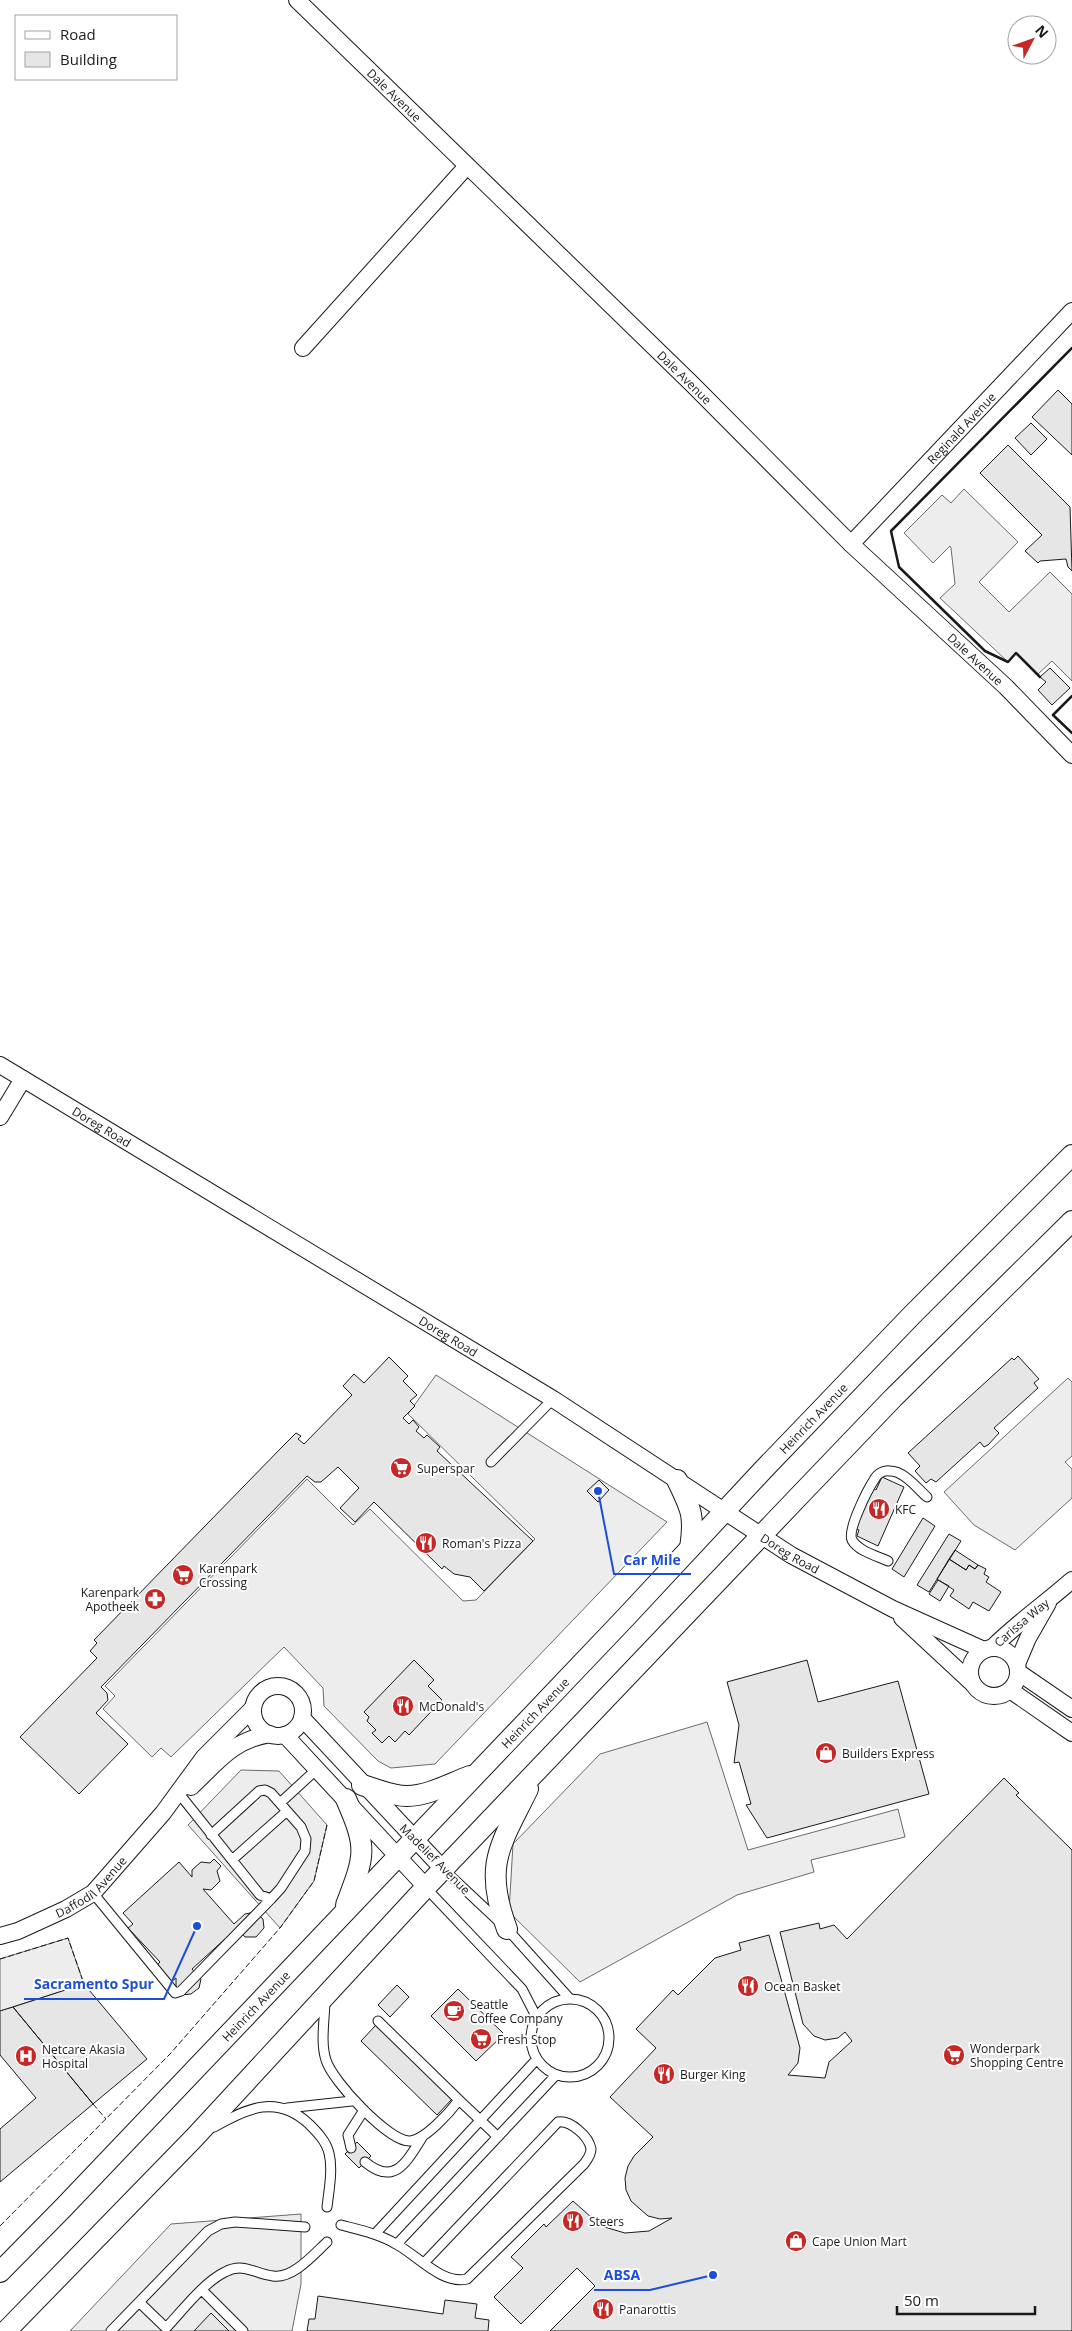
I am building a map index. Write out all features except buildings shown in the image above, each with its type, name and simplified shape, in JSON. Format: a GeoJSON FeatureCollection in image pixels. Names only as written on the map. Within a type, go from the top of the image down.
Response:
{"type":"FeatureCollection","features":[{"type":"Feature","properties":{"kind":"street","name":"Dale Avenue"},"geometry":{"type":"LineString","coordinates":[[297,0],[692,384],[851,544],[1006,687],[1072,755]]}},
{"type":"Feature","properties":{"kind":"street"},"geometry":{"type":"LineString","coordinates":[[303,348],[467,166]]}},
{"type":"Feature","properties":{"kind":"street","name":"Reginald Avenue"},"geometry":{"type":"LineString","coordinates":[[851,544],[1072,311]]}},
{"type":"Feature","properties":{"kind":"street","name":"Doreg Road"},"geometry":{"type":"LineString","coordinates":[[0,1065],[552,1399],[761,1537],[893,1609],[988,1649],[1007,1652],[1018,1668],[1072,1709]]}},
{"type":"Feature","properties":{"kind":"street"},"geometry":{"type":"LineString","coordinates":[[0,1116],[23,1079]]}},
{"type":"Feature","properties":{"kind":"street","name":"Heinrich Avenue"},"geometry":{"type":"LineString","coordinates":[[0,2272],[71,2201],[912,1315],[1072,1155]]}},
{"type":"Feature","properties":{"kind":"street"},"geometry":{"type":"LineString","coordinates":[[6,2331],[194,2138],[443,1869],[893,1398],[1072,1221]]}},
{"type":"Feature","properties":{"kind":"street"},"geometry":{"type":"LineString","coordinates":[[677,1480],[691,1510],[694,1523],[690,1548]]}},
{"type":"Feature","properties":{"kind":"street","name":"Carissa Way"},"geometry":{"type":"LineString","coordinates":[[988,1649],[1072,1580]]}},
{"type":"Feature","properties":{"kind":"street","name":"Carissa Way"},"geometry":{"type":"LineString","coordinates":[[1018,1668],[1028,1638],[1052,1598]]}},
{"type":"Feature","properties":{"kind":"street","name":"Doreg Road"},"geometry":{"type":"LineString","coordinates":[[893,1609],[984,1694],[1000,1696],[1010,1690]]}},
{"type":"Feature","properties":{"kind":"street"},"geometry":{"type":"LineString","coordinates":[[973,1684],[970,1668],[977,1654],[988,1649]]}},
{"type":"Feature","properties":{"kind":"street"},"geometry":{"type":"LineString","coordinates":[[1018,1668],[1017,1679],[1010,1690],[1072,1733]]}},
{"type":"Feature","properties":{"kind":"street","name":"Daffodil Avenue"},"geometry":{"type":"LineString","coordinates":[[0,1936],[18,1931],[66,1909],[93,1894],[162,1813],[204,1757],[254,1708],[255,1701],[266,1689],[282,1686],[290,1689],[301,1701],[302,1718]]}},
{"type":"Feature","properties":{"kind":"street"},"geometry":{"type":"LineString","coordinates":[[254,1708],[257,1724],[277,1734],[292,1731],[302,1718]]}},
{"type":"Feature","properties":{"kind":"street","name":"Madelief Avenue"},"geometry":{"type":"LineString","coordinates":[[302,1718],[362,1785],[443,1869]]}},
{"type":"Feature","properties":{"kind":"street","name":"Daffodil Avenue"},"geometry":{"type":"LineString","coordinates":[[162,1813],[239,1742],[254,1736],[277,1734]]}},
{"type":"Feature","properties":{"kind":"street","name":"Madelief Avenue"},"geometry":{"type":"LineString","coordinates":[[277,1734],[318,1769],[426,1888]]}},
{"type":"Feature","properties":{"kind":"street"},"geometry":{"type":"LineString","coordinates":[[507,1929],[495,1892],[496,1859],[504,1837],[538,1770]]}},
{"type":"Feature","properties":{"kind":"street"},"geometry":{"type":"LineString","coordinates":[[362,1785],[388,1793],[408,1796],[424,1793],[476,1774]]}},
{"type":"Feature","properties":{"kind":"street"},"geometry":{"type":"LineString","coordinates":[[342,1914],[360,1868],[363,1848],[358,1828],[346,1799]]}},
{"type":"Feature","properties":{"kind":"lane"},"geometry":{"type":"LineString","coordinates":[[491,1462],[552,1399]]}},
{"type":"Feature","properties":{"kind":"lane"},"geometry":{"type":"LineString","coordinates":[[888,1561],[859,1547],[852,1540],[850,1530],[874,1479],[882,1472],[891,1470],[902,1476],[927,1497]]}},
{"type":"Feature","properties":{"kind":"lane"},"geometry":{"type":"LineString","coordinates":[[280,1803],[318,1769]]}},
{"type":"Feature","properties":{"kind":"lane"},"geometry":{"type":"LineString","coordinates":[[93,1894],[172,1989],[179,1993],[281,1888],[305,1851],[306,1839],[301,1827],[271,1793],[265,1790],[259,1791],[211,1834]]}},
{"type":"Feature","properties":{"kind":"lane"},"geometry":{"type":"LineString","coordinates":[[180,1796],[260,1895],[271,1899]]}},
{"type":"Feature","properties":{"kind":"lane"},"geometry":{"type":"LineString","coordinates":[[232,1860],[287,1811]]}},
{"type":"Feature","properties":{"kind":"lane","name":"Madelief Avenue"},"geometry":{"type":"LineString","coordinates":[[443,1869],[507,1929],[570,1999]]}},
{"type":"Feature","properties":{"kind":"lane","name":"Madelief Avenue"},"geometry":{"type":"LineString","coordinates":[[426,1888],[522,1989],[537,2018]]}},
{"type":"Feature","properties":{"kind":"lane"},"geometry":{"type":"LineString","coordinates":[[326,1996],[326,2062],[352,2101],[399,2139],[412,2141],[424,2135],[452,2110],[459,2100]]}},
{"type":"Feature","properties":{"kind":"lane"},"geometry":{"type":"LineString","coordinates":[[570,1999],[582,2000],[603,2017],[608,2029],[609,2042],[600,2064],[591,2072],[568,2078],[556,2075],[546,2068],[537,2059],[532,2048],[531,2037],[537,2018],[546,2008],[557,2002],[570,1999]]}},
{"type":"Feature","properties":{"kind":"lane"},"geometry":{"type":"LineString","coordinates":[[378,2021],[498,2137]]}},
{"type":"Feature","properties":{"kind":"lane"},"geometry":{"type":"LineString","coordinates":[[376,2234],[537,2059]]}},
{"type":"Feature","properties":{"kind":"lane"},"geometry":{"type":"LineString","coordinates":[[397,2244],[556,2075]]}},
{"type":"Feature","properties":{"kind":"lane"},"geometry":{"type":"LineString","coordinates":[[194,2138],[236,2115],[251,2110],[352,2101]]}},
{"type":"Feature","properties":{"kind":"lane"},"geometry":{"type":"LineString","coordinates":[[287,2108],[300,2116],[313,2128],[323,2139],[329,2153],[330,2180],[327,2207]]}},
{"type":"Feature","properties":{"kind":"lane"},"geometry":{"type":"LineString","coordinates":[[351,2148],[348,2135],[364,2110]]}},
{"type":"Feature","properties":{"kind":"lane"},"geometry":{"type":"LineString","coordinates":[[341,2225],[376,2234],[397,2244],[424,2264],[451,2279],[468,2279],[584,2164],[590,2154],[589,2144],[574,2126],[567,2122],[558,2122],[424,2264]]}},
{"type":"Feature","properties":{"kind":"lane"},"geometry":{"type":"LineString","coordinates":[[365,2162],[376,2172],[387,2174],[396,2172],[408,2160],[424,2135]]}},
{"type":"Feature","properties":{"kind":"lane"},"geometry":{"type":"LineString","coordinates":[[113,2330],[208,2231],[221,2224],[235,2222],[305,2227]]}},
{"type":"Feature","properties":{"kind":"lane"},"geometry":{"type":"LineString","coordinates":[[139,2302],[167,2330],[214,2278],[235,2268],[245,2267],[274,2277],[292,2271],[327,2242]]}},
{"type":"Feature","properties":{"kind":"lane"},"geometry":{"type":"LineString","coordinates":[[202,2291],[244,2331]]}},
{"type":"Feature","properties":{"kind":"shaded area"},"geometry":{"type":"Polygon","coordinates":[[[964,489],[1018,542],[979,582],[1009,612],[1050,572],[1072,594],[1072,681],[1052,661],[1038,674],[1016,653],[1008,662],[940,598],[955,584],[950,546],[933,563],[904,533],[942,495],[951,503],[964,489]]]}},
{"type":"Feature","properties":{"kind":"shaded area"},"geometry":{"type":"Polygon","coordinates":[[[436,1375],[667,1522],[435,1764],[391,1768],[378,1761],[324,1706],[323,1688],[284,1647],[171,1757],[161,1748],[152,1757],[103,1709],[115,1696],[105,1686],[307,1479],[353,1525],[370,1509],[463,1601],[476,1600],[535,1539],[408,1414],[436,1375]]]}},
{"type":"Feature","properties":{"kind":"shaded area"},"geometry":{"type":"Polygon","coordinates":[[[1068,1378],[1072,1382],[1072,1456],[1065,1462],[1072,1469],[1072,1498],[1015,1550],[974,1525],[944,1492],[1068,1378]]]}},
{"type":"Feature","properties":{"kind":"shaded area"},"geometry":{"type":"Polygon","coordinates":[[[707,1722],[748,1850],[898,1809],[905,1837],[811,1860],[814,1872],[737,1895],[580,1982],[509,1912],[513,1844],[600,1754],[707,1722]]]}},
{"type":"Feature","properties":{"kind":"shaded area"},"geometry":{"type":"Polygon","coordinates":[[[241,1770],[279,1771],[327,1825],[314,1881],[280,1928],[188,1825],[241,1770]]]}},
{"type":"Feature","properties":{"kind":"shaded area"},"geometry":{"type":"Polygon","coordinates":[[[68,1938],[84,1984],[0,2011],[0,1959],[68,1938]]]}},
{"type":"Feature","properties":{"kind":"shaded area"},"geometry":{"type":"Polygon","coordinates":[[[301,2214],[301,2284],[292,2331],[70,2331],[171,2224],[301,2214]]]}},
{"type":"Feature","properties":{"kind":"fence"},"geometry":{"type":"LineString","coordinates":[[0,2226],[170,2054],[280,1928],[314,1881],[327,1825]]}},
{"type":"Feature","properties":{"kind":"fence"},"geometry":{"type":"LineString","coordinates":[[0,1959],[68,1938],[84,1984]]}},
{"type":"Feature","properties":{"kind":"fence"},"geometry":{"type":"LineString","coordinates":[[93,2104],[106,2119]]}},
{"type":"Feature","properties":{"kind":"wall"},"geometry":{"type":"LineString","coordinates":[[1040,677],[1016,653],[1008,662],[985,651],[899,567],[891,531],[1072,348]]}},
{"type":"Feature","properties":{"kind":"wall"},"geometry":{"type":"LineString","coordinates":[[1072,696],[1053,715],[1072,733]]}},
{"type":"Feature","properties":{"kind":"place","name":"Superspar"},"geometry":{"type":"Point","coordinates":[401,1468]}},
{"type":"Feature","properties":{"kind":"place","name":"Car Mile"},"geometry":{"type":"Point","coordinates":[598,1491]}},
{"type":"Feature","properties":{"kind":"place","name":"KFC"},"geometry":{"type":"Point","coordinates":[879,1509]}},
{"type":"Feature","properties":{"kind":"place","name":"Roman's Pizza"},"geometry":{"type":"Point","coordinates":[426,1543]}},
{"type":"Feature","properties":{"kind":"place","name":"Karenpark Crossing"},"geometry":{"type":"Point","coordinates":[183,1575]}},
{"type":"Feature","properties":{"kind":"place","name":"Karenpark Apotheek"},"geometry":{"type":"Point","coordinates":[155,1599]}},
{"type":"Feature","properties":{"kind":"place","name":"McDonald's"},"geometry":{"type":"Point","coordinates":[403,1706]}},
{"type":"Feature","properties":{"kind":"place","name":"Builders Express"},"geometry":{"type":"Point","coordinates":[826,1753]}},
{"type":"Feature","properties":{"kind":"place","name":"Sacramento Spur"},"geometry":{"type":"Point","coordinates":[197,1926]}},
{"type":"Feature","properties":{"kind":"place","name":"Ocean Basket"},"geometry":{"type":"Point","coordinates":[748,1986]}},
{"type":"Feature","properties":{"kind":"place","name":"Seattle Coffee Company"},"geometry":{"type":"Point","coordinates":[454,2011]}},
{"type":"Feature","properties":{"kind":"place","name":"Fresh Stop"},"geometry":{"type":"Point","coordinates":[481,2039]}},
{"type":"Feature","properties":{"kind":"place","name":"Wonderpark Shopping Centre"},"geometry":{"type":"Point","coordinates":[954,2055]}},
{"type":"Feature","properties":{"kind":"place","name":"Netcare Akasia Hospital"},"geometry":{"type":"Point","coordinates":[26,2056]}},
{"type":"Feature","properties":{"kind":"place","name":"Burger King"},"geometry":{"type":"Point","coordinates":[664,2074]}},
{"type":"Feature","properties":{"kind":"place","name":"Steers"},"geometry":{"type":"Point","coordinates":[573,2221]}},
{"type":"Feature","properties":{"kind":"place","name":"Cape Union Mart"},"geometry":{"type":"Point","coordinates":[796,2241]}},
{"type":"Feature","properties":{"kind":"place","name":"ABSA"},"geometry":{"type":"Point","coordinates":[713,2275]}},
{"type":"Feature","properties":{"kind":"place","name":"Panarottis"},"geometry":{"type":"Point","coordinates":[603,2309]}}]}
